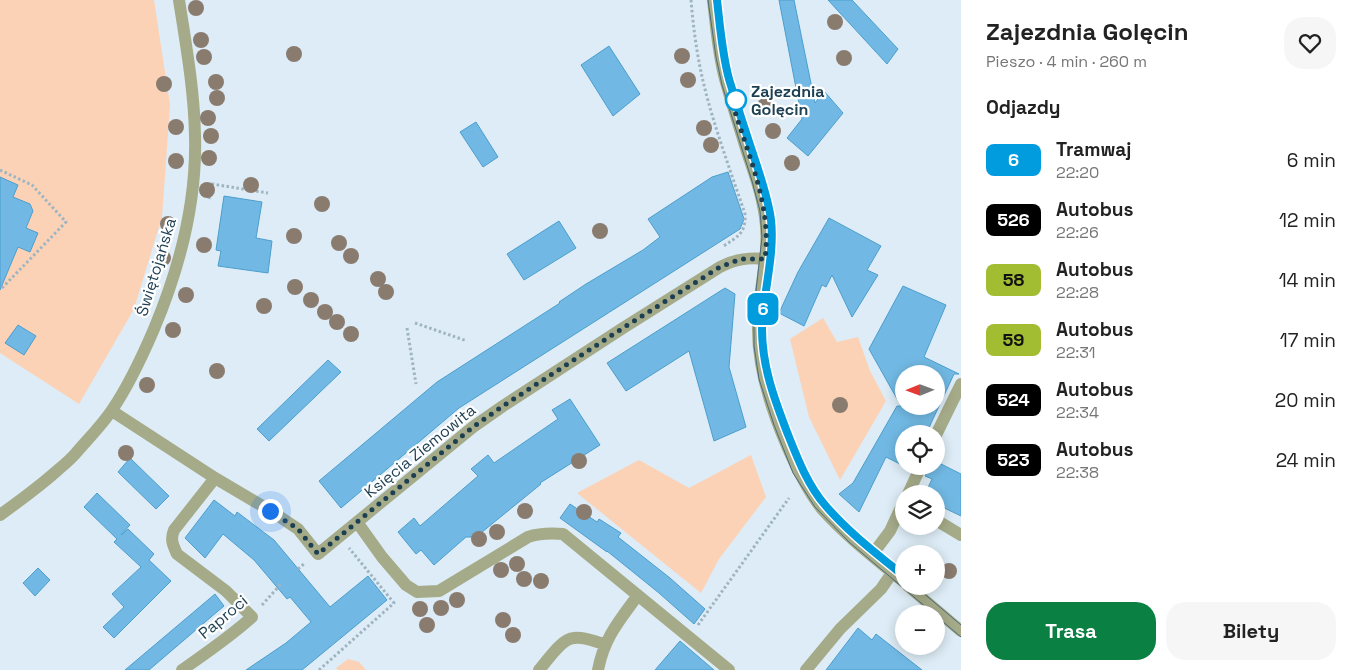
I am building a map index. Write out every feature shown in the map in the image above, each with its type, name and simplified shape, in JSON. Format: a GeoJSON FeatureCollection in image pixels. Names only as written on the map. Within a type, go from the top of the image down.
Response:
{"type":"FeatureCollection","features":[{"type":"Feature","properties":{"kind":"street","name":"Świętojańska"},"geometry":{"type":"LineString","coordinates":[[0,515],[36,489],[75,455],[112,410],[132,377],[168,296],[181,254],[194,181],[195,136],[192,88],[179,0]]}},
{"type":"Feature","properties":{"kind":"street"},"geometry":{"type":"LineString","coordinates":[[712,0],[724,76],[764,206],[766,229],[765,259],[758,310],[758,344],[764,378],[778,423],[795,464],[815,499],[831,518],[895,575]]}},
{"type":"Feature","properties":{"kind":"street","name":"Księcia Ziemowita"},"geometry":{"type":"LineString","coordinates":[[112,410],[215,478],[298,529],[318,554],[473,427],[503,406],[615,333],[730,262],[741,259],[765,259]]}},
{"type":"Feature","properties":{"kind":"street"},"geometry":{"type":"LineString","coordinates":[[941,425],[961,384]]}},
{"type":"Feature","properties":{"kind":"street"},"geometry":{"type":"LineString","coordinates":[[215,478],[174,530],[171,537],[172,545],[177,554],[226,591],[252,617]]}},
{"type":"Feature","properties":{"kind":"street"},"geometry":{"type":"LineString","coordinates":[[872,555],[890,531],[895,521]]}},
{"type":"Feature","properties":{"kind":"street"},"geometry":{"type":"LineString","coordinates":[[358,522],[382,557],[406,585],[417,592],[439,591],[528,537],[539,533],[563,534],[729,670]]}},
{"type":"Feature","properties":{"kind":"street"},"geometry":{"type":"LineString","coordinates":[[945,525],[961,535]]}},
{"type":"Feature","properties":{"kind":"street"},"geometry":{"type":"LineString","coordinates":[[806,670],[840,629],[881,589],[892,573]]}},
{"type":"Feature","properties":{"kind":"street"},"geometry":{"type":"LineString","coordinates":[[598,670],[605,644],[638,595]]}},
{"type":"Feature","properties":{"kind":"street"},"geometry":{"type":"LineString","coordinates":[[919,595],[961,631]]}},
{"type":"Feature","properties":{"kind":"street","name":"Paproci"},"geometry":{"type":"LineString","coordinates":[[182,670],[222,642],[252,617]]}},
{"type":"Feature","properties":{"kind":"street"},"geometry":{"type":"LineString","coordinates":[[539,670],[565,640],[584,638],[605,644]]}},
{"type":"Feature","properties":{"kind":"path"},"geometry":{"type":"LineString","coordinates":[[691,0],[693,26],[701,72],[710,108],[746,214],[746,224],[737,238],[715,251]]}},
{"type":"Feature","properties":{"kind":"path"},"geometry":{"type":"LineString","coordinates":[[0,170],[32,185],[66,222],[1,287]]}},
{"type":"Feature","properties":{"kind":"path"},"geometry":{"type":"LineString","coordinates":[[220,186],[268,192]]}},
{"type":"Feature","properties":{"kind":"path"},"geometry":{"type":"LineString","coordinates":[[415,323],[467,341]]}},
{"type":"Feature","properties":{"kind":"path"},"geometry":{"type":"LineString","coordinates":[[408,328],[416,384]]}},
{"type":"Feature","properties":{"kind":"path"},"geometry":{"type":"LineString","coordinates":[[689,638],[789,498]]}},
{"type":"Feature","properties":{"kind":"path"},"geometry":{"type":"LineString","coordinates":[[319,670],[394,603],[350,550]]}},
{"type":"Feature","properties":{"kind":"path","name":"Paproci"},"geometry":{"type":"LineString","coordinates":[[252,617],[281,584]]}},
{"type":"Feature","properties":{"kind":"shaded area"},"geometry":{"type":"Polygon","coordinates":[[[0,0],[154,0],[170,105],[162,217],[134,309],[79,404],[0,353],[0,0]]]}},
{"type":"Feature","properties":{"kind":"shaded area"},"geometry":{"type":"Polygon","coordinates":[[[823,318],[837,342],[858,337],[870,371],[886,401],[840,480],[809,417],[790,339],[823,318]]]}},
{"type":"Feature","properties":{"kind":"shaded area"},"geometry":{"type":"Polygon","coordinates":[[[751,455],[766,497],[719,559],[701,593],[577,493],[639,460],[689,488],[751,455]]]}},
{"type":"Feature","properties":{"kind":"shaded area"},"geometry":{"type":"Polygon","coordinates":[[[348,659],[359,662],[366,670],[338,670],[336,668],[348,659]]]}},
{"type":"Feature","properties":{"kind":"building"},"geometry":{"type":"Polygon","coordinates":[[[779,0],[794,0],[815,103],[824,91],[843,113],[808,156],[787,138],[802,119],[779,0]]]}},
{"type":"Feature","properties":{"kind":"building"},"geometry":{"type":"Polygon","coordinates":[[[828,0],[852,0],[898,49],[887,64],[828,0]]]}},
{"type":"Feature","properties":{"kind":"building"},"geometry":{"type":"Polygon","coordinates":[[[609,46],[640,94],[613,116],[581,65],[609,46]]]}},
{"type":"Feature","properties":{"kind":"building"},"geometry":{"type":"Polygon","coordinates":[[[476,122],[498,157],[483,167],[460,132],[476,122]]]}},
{"type":"Feature","properties":{"kind":"building"},"geometry":{"type":"Polygon","coordinates":[[[728,172],[744,219],[740,229],[459,408],[341,508],[319,481],[437,382],[560,303],[586,284],[643,250],[660,237],[648,219],[712,177],[728,172]]]}},
{"type":"Feature","properties":{"kind":"building"},"geometry":{"type":"Polygon","coordinates":[[[0,177],[18,185],[13,197],[30,204],[33,211],[26,228],[38,233],[30,252],[18,247],[0,290],[0,177]]]}},
{"type":"Feature","properties":{"kind":"building"},"geometry":{"type":"Polygon","coordinates":[[[224,196],[262,202],[256,238],[272,241],[268,273],[218,266],[221,251],[216,250],[224,196]]]}},
{"type":"Feature","properties":{"kind":"building"},"geometry":{"type":"Polygon","coordinates":[[[829,218],[881,246],[867,270],[878,275],[852,317],[832,275],[826,287],[822,285],[804,326],[779,313],[798,272],[829,218]]]}},
{"type":"Feature","properties":{"kind":"building"},"geometry":{"type":"Polygon","coordinates":[[[559,221],[576,248],[524,280],[507,254],[559,221]]]}},
{"type":"Feature","properties":{"kind":"building"},"geometry":{"type":"Polygon","coordinates":[[[903,286],[946,305],[924,357],[940,365],[895,365],[895,395],[869,349],[903,286]]]}},
{"type":"Feature","properties":{"kind":"building"},"geometry":{"type":"Polygon","coordinates":[[[725,288],[735,294],[729,367],[746,427],[714,441],[689,351],[626,391],[607,363],[725,288]]]}},
{"type":"Feature","properties":{"kind":"building"},"geometry":{"type":"Polygon","coordinates":[[[18,325],[36,336],[24,355],[5,343],[18,325]]]}},
{"type":"Feature","properties":{"kind":"building"},"geometry":{"type":"Polygon","coordinates":[[[328,360],[341,372],[269,441],[257,429],[328,360]]]}},
{"type":"Feature","properties":{"kind":"building"},"geometry":{"type":"Polygon","coordinates":[[[945,367],[959,374],[954,374],[945,393],[945,367]]]}},
{"type":"Feature","properties":{"kind":"building"},"geometry":{"type":"Polygon","coordinates":[[[570,399],[600,445],[540,483],[476,537],[466,537],[434,565],[421,550],[416,554],[398,532],[414,518],[420,526],[478,476],[471,469],[488,455],[494,463],[558,419],[552,410],[570,399]]]}},
{"type":"Feature","properties":{"kind":"building"},"geometry":{"type":"Polygon","coordinates":[[[895,410],[895,415],[935,415],[930,425],[895,425],[895,462],[886,457],[859,512],[839,494],[853,483],[895,410]]]}},
{"type":"Feature","properties":{"kind":"building"},"geometry":{"type":"Polygon","coordinates":[[[130,458],[169,496],[156,509],[118,472],[130,458]]]}},
{"type":"Feature","properties":{"kind":"building"},"geometry":{"type":"Polygon","coordinates":[[[945,466],[961,474],[961,516],[945,508],[945,485],[929,485],[932,479],[925,476],[945,475],[945,466]]]}},
{"type":"Feature","properties":{"kind":"building"},"geometry":{"type":"Polygon","coordinates":[[[97,493],[130,525],[121,535],[128,529],[154,554],[149,560],[171,581],[114,638],[103,627],[124,607],[112,594],[141,567],[114,542],[117,539],[84,507],[97,493]]]}},
{"type":"Feature","properties":{"kind":"building"},"geometry":{"type":"Polygon","coordinates":[[[214,500],[235,516],[237,512],[274,540],[330,607],[368,576],[387,600],[302,670],[246,670],[286,643],[311,622],[290,597],[287,599],[254,560],[223,534],[205,558],[185,538],[214,500]]]}},
{"type":"Feature","properties":{"kind":"building"},"geometry":{"type":"Polygon","coordinates":[[[570,504],[597,522],[599,519],[621,533],[618,537],[670,578],[705,609],[694,624],[607,551],[560,518],[570,504]]]}},
{"type":"Feature","properties":{"kind":"building"},"geometry":{"type":"Polygon","coordinates":[[[38,568],[50,580],[35,596],[23,583],[38,568]]]}},
{"type":"Feature","properties":{"kind":"building"},"geometry":{"type":"Polygon","coordinates":[[[215,594],[224,606],[149,670],[125,670],[215,594]]]}},
{"type":"Feature","properties":{"kind":"building"},"geometry":{"type":"Polygon","coordinates":[[[858,628],[872,640],[876,634],[895,649],[895,655],[903,655],[922,670],[826,670],[858,628]]]}},
{"type":"Feature","properties":{"kind":"building"},"geometry":{"type":"Polygon","coordinates":[[[680,641],[714,670],[655,670],[680,641]]]}},
{"type":"Feature","properties":{"kind":"tram line"},"geometry":{"type":"LineString","coordinates":[[708,0],[722,85],[760,211],[762,237],[754,309],[754,346],[759,379],[774,425],[793,473],[815,507],[849,542],[923,605]]}},
{"type":"Feature","properties":{"kind":"tram line"},"geometry":{"type":"LineString","coordinates":[[717,0],[729,79],[764,185],[770,213],[772,233],[762,329],[766,369],[773,394],[798,461],[819,497],[853,534],[895,569]]}},
{"type":"Feature","properties":{"kind":"tram line","name":"6"},"geometry":{"type":"LineString","coordinates":[[717,0],[724,55],[729,77],[767,198],[771,221],[772,230],[763,310],[762,338],[768,378],[774,400],[799,462],[816,493],[839,519],[895,568]]}},
{"type":"Feature","properties":{"kind":"tram line"},"geometry":{"type":"LineString","coordinates":[[926,595],[961,625]]}},
{"type":"Feature","properties":{"kind":"tram line"},"geometry":{"type":"LineString","coordinates":[[945,624],[961,637]]}},
{"type":"Feature","properties":{"kind":"place","name":"Zajezdnia Golęcin"},"geometry":{"type":"Point","coordinates":[736,100]}},
{"type":"Feature","properties":{"kind":"route"},"geometry":{"type":"LineString","coordinates":[[270,511],[298,529],[318,554],[473,427],[503,406],[720,267],[741,259],[765,259],[766,218],[764,206],[733,105],[736,100]]}}]}
